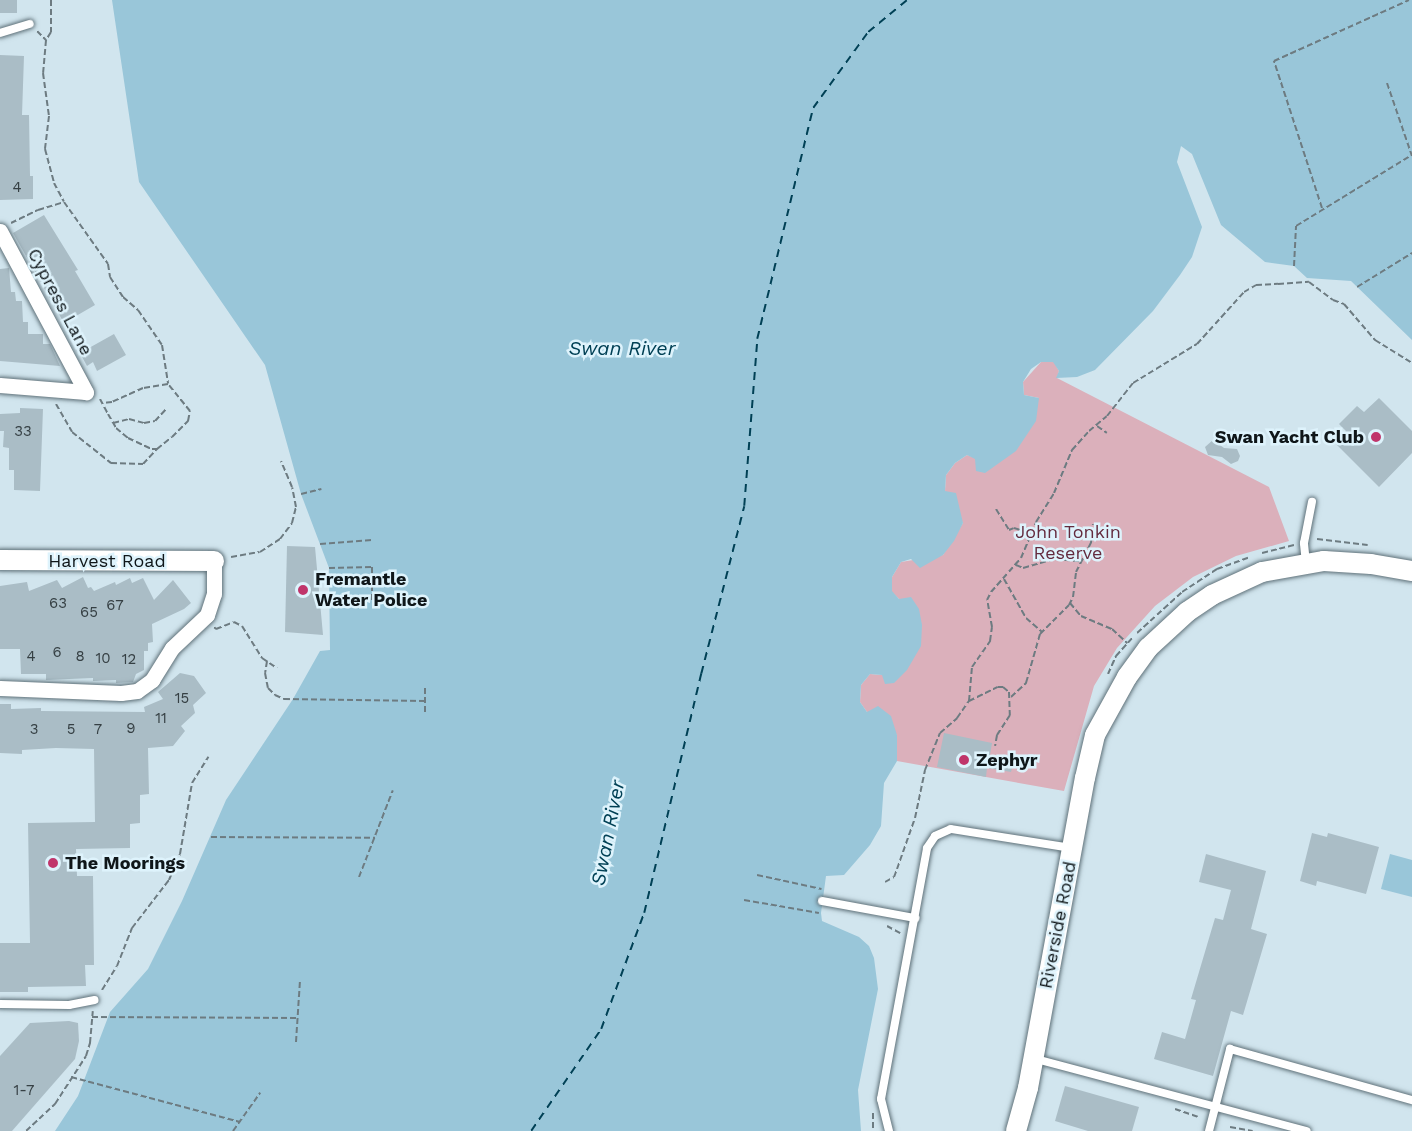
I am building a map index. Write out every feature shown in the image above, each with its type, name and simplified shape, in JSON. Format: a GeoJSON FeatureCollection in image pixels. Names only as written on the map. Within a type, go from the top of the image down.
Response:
{"type":"FeatureCollection","features":[{"type":"Feature","properties":{"kind":"street","name":"Cypress Lane"},"geometry":{"type":"LineString","coordinates":[[5,227],[87,392]]}},
{"type":"Feature","properties":{"kind":"street"},"geometry":{"type":"LineString","coordinates":[[0,385],[87,392]]}},
{"type":"Feature","properties":{"kind":"street","name":"Harvest Road"},"geometry":{"type":"LineString","coordinates":[[0,560],[213,561]]}},
{"type":"Feature","properties":{"kind":"street"},"geometry":{"type":"LineString","coordinates":[[0,688],[121,693],[137,691],[152,680],[172,648],[207,615],[214,594],[213,561]]}},
{"type":"Feature","properties":{"kind":"street","name":"Riverside Road"},"geometry":{"type":"LineString","coordinates":[[1028,1131],[1077,849],[1106,742],[1105,721],[1127,677],[1148,648],[1187,612],[1239,581],[1262,572],[1324,561],[1371,564],[1412,571]]}},
{"type":"Feature","properties":{"kind":"street","name":"Riverside Road"},"geometry":{"type":"LineString","coordinates":[[1016,1131],[1039,1060]]}},
{"type":"Feature","properties":{"kind":"lane"},"geometry":{"type":"LineString","coordinates":[[0,33],[30,24]]}},
{"type":"Feature","properties":{"kind":"lane"},"geometry":{"type":"LineString","coordinates":[[1306,563],[1304,543],[1312,502]]}},
{"type":"Feature","properties":{"kind":"lane"},"geometry":{"type":"LineString","coordinates":[[889,1131],[881,1099],[927,848],[935,836],[951,829],[1077,849]]}},
{"type":"Feature","properties":{"kind":"lane"},"geometry":{"type":"LineString","coordinates":[[822,901],[915,918]]}},
{"type":"Feature","properties":{"kind":"lane"},"geometry":{"type":"LineString","coordinates":[[0,1004],[69,1005],[95,1000]]}},
{"type":"Feature","properties":{"kind":"lane"},"geometry":{"type":"LineString","coordinates":[[1209,1131],[1230,1049],[1412,1100]]}},
{"type":"Feature","properties":{"kind":"lane"},"geometry":{"type":"LineString","coordinates":[[1039,1060],[1307,1131]]}},
{"type":"Feature","properties":{"kind":"path"},"geometry":{"type":"LineString","coordinates":[[49,388],[72,432],[111,463],[143,464],[188,421],[190,411],[168,384],[162,345],[138,310],[123,297],[110,278],[108,264],[64,202],[54,183],[45,149],[49,116],[43,73],[46,40],[51,32],[51,0]]}},
{"type":"Feature","properties":{"kind":"path"},"geometry":{"type":"LineString","coordinates":[[1322,208],[1274,61],[1409,0]]}},
{"type":"Feature","properties":{"kind":"path"},"geometry":{"type":"LineString","coordinates":[[1294,266],[1296,226],[1322,208],[1412,156],[1387,82]]}},
{"type":"Feature","properties":{"kind":"path"},"geometry":{"type":"LineString","coordinates":[[5,227],[38,210],[64,202]]}},
{"type":"Feature","properties":{"kind":"path"},"geometry":{"type":"LineString","coordinates":[[1357,287],[1412,253]]}},
{"type":"Feature","properties":{"kind":"path"},"geometry":{"type":"LineString","coordinates":[[969,701],[972,667],[990,641],[992,627],[987,600],[1016,565],[1036,522],[1054,493],[1072,450],[1114,408],[1133,382],[1197,344],[1232,304],[1256,285],[1309,282],[1344,304],[1375,340],[1412,363]]}},
{"type":"Feature","properties":{"kind":"path"},"geometry":{"type":"LineString","coordinates":[[102,403],[112,402],[142,388],[168,384]]}},
{"type":"Feature","properties":{"kind":"path"},"geometry":{"type":"LineString","coordinates":[[87,392],[96,392],[113,423],[128,438],[157,449]]}},
{"type":"Feature","properties":{"kind":"path"},"geometry":{"type":"LineString","coordinates":[[113,423],[129,419],[144,423],[155,421],[162,417],[166,409]]}},
{"type":"Feature","properties":{"kind":"path"},"geometry":{"type":"LineString","coordinates":[[1096,425],[1107,433]]}},
{"type":"Feature","properties":{"kind":"path"},"geometry":{"type":"LineString","coordinates":[[213,561],[260,552],[280,538],[292,523],[296,507],[292,487],[281,461]]}},
{"type":"Feature","properties":{"kind":"path"},"geometry":{"type":"LineString","coordinates":[[301,494],[321,489]]}},
{"type":"Feature","properties":{"kind":"path"},"geometry":{"type":"LineString","coordinates":[[996,509],[1009,530],[1014,528],[1032,534]]}},
{"type":"Feature","properties":{"kind":"path"},"geometry":{"type":"LineString","coordinates":[[1011,697],[1026,683],[1032,656],[1042,632],[1070,603],[1080,561],[1091,543],[1093,524]]}},
{"type":"Feature","properties":{"kind":"path"},"geometry":{"type":"LineString","coordinates":[[1106,677],[1116,656],[1128,643],[1182,592],[1217,569],[1320,539],[1376,547]]}},
{"type":"Feature","properties":{"kind":"path"},"geometry":{"type":"LineString","coordinates":[[320,544],[372,540]]}},
{"type":"Feature","properties":{"kind":"path"},"geometry":{"type":"LineString","coordinates":[[1016,565],[1023,568],[1055,559],[1080,561]]}},
{"type":"Feature","properties":{"kind":"path"},"geometry":{"type":"LineString","coordinates":[[329,568],[372,567],[372,602]]}},
{"type":"Feature","properties":{"kind":"path"},"geometry":{"type":"LineString","coordinates":[[1004,578],[1012,588],[1026,618],[1042,632]]}},
{"type":"Feature","properties":{"kind":"path"},"geometry":{"type":"LineString","coordinates":[[1070,603],[1081,616],[1112,629],[1128,643]]}},
{"type":"Feature","properties":{"kind":"path"},"geometry":{"type":"LineString","coordinates":[[207,615],[216,629],[234,622],[242,626],[267,662],[277,668]]}},
{"type":"Feature","properties":{"kind":"path"},"geometry":{"type":"LineString","coordinates":[[267,662],[265,673],[268,688],[275,695],[284,699],[425,701]]}},
{"type":"Feature","properties":{"kind":"path"},"geometry":{"type":"LineString","coordinates":[[424,712],[425,687]]}},
{"type":"Feature","properties":{"kind":"path"},"geometry":{"type":"LineString","coordinates":[[885,882],[894,876],[897,869],[915,818],[925,770],[940,733],[957,718],[969,701],[998,687],[1004,687],[1011,697],[1009,720],[997,735],[995,746]]}},
{"type":"Feature","properties":{"kind":"path"},"geometry":{"type":"LineString","coordinates":[[26,1131],[45,1115],[88,1048],[95,1000],[117,966],[132,928],[169,880],[180,854],[192,783],[208,757]]}},
{"type":"Feature","properties":{"kind":"path"},"geometry":{"type":"LineString","coordinates":[[359,877],[393,790]]}},
{"type":"Feature","properties":{"kind":"path"},"geometry":{"type":"LineString","coordinates":[[211,837],[375,838]]}},
{"type":"Feature","properties":{"kind":"path"},"geometry":{"type":"LineString","coordinates":[[757,876],[824,890]]}},
{"type":"Feature","properties":{"kind":"path"},"geometry":{"type":"LineString","coordinates":[[744,900],[821,913]]}},
{"type":"Feature","properties":{"kind":"path"},"geometry":{"type":"LineString","coordinates":[[296,1042],[300,980]]}},
{"type":"Feature","properties":{"kind":"path"},"geometry":{"type":"LineString","coordinates":[[92,1017],[297,1018]]}},
{"type":"Feature","properties":{"kind":"path"},"geometry":{"type":"LineString","coordinates":[[71,1077],[240,1122]]}},
{"type":"Feature","properties":{"kind":"path"},"geometry":{"type":"LineString","coordinates":[[233,1131],[260,1093]]}},
{"type":"Feature","properties":{"kind":"path"},"geometry":{"type":"LineString","coordinates":[[1170,1107],[1198,1117]]}},
{"type":"Feature","properties":{"kind":"path"},"geometry":{"type":"LineString","coordinates":[[1230,1127],[1253,1131]]}},
{"type":"Feature","properties":{"kind":"green space","name":"John Tonkin Reserve"},"geometry":{"type":"Polygon","coordinates":[[[1041,362],[1054,362],[1059,371],[1057,378],[1269,487],[1289,541],[1236,556],[1193,577],[1155,606],[1117,648],[1094,686],[1064,791],[897,761],[897,735],[867,712],[860,702],[861,685],[870,674],[882,675],[899,599],[891,591],[892,577],[901,562],[943,555],[963,523],[945,491],[946,475],[955,463],[967,455],[975,458],[1039,398],[1024,395],[1023,382],[1041,362]]]}},
{"type":"Feature","properties":{"kind":"water","name":"Swan River"},"geometry":{"type":"Polygon","coordinates":[[[112,0],[1412,0],[1412,340],[1351,281],[1307,278],[1294,266],[1265,262],[1221,225],[1192,154],[1181,146],[1177,162],[1202,227],[1192,257],[1180,275],[1153,311],[1095,370],[1077,377],[1056,378],[1059,371],[1053,362],[1041,362],[1031,369],[1023,382],[1024,395],[1039,398],[1036,421],[1016,451],[985,473],[976,471],[975,459],[967,455],[955,463],[946,475],[945,491],[956,493],[963,523],[954,541],[943,555],[920,568],[911,559],[901,562],[892,577],[892,591],[899,599],[911,597],[919,609],[922,625],[921,646],[907,670],[894,683],[885,684],[882,675],[870,674],[861,685],[860,702],[867,712],[878,706],[891,716],[897,735],[897,761],[884,783],[881,826],[870,845],[844,875],[826,876],[821,913],[822,921],[859,937],[869,946],[874,958],[878,989],[858,1090],[861,1131],[55,1131],[78,1096],[110,1012],[148,969],[182,901],[226,800],[293,699],[320,651],[330,650],[329,568],[301,494],[265,365],[139,182],[112,0]]]}},
{"type":"Feature","properties":{"kind":"water"},"geometry":{"type":"Polygon","coordinates":[[[1390,854],[1412,860],[1412,897],[1381,889],[1390,854]]]}},
{"type":"Feature","properties":{"kind":"building"},"geometry":{"type":"Polygon","coordinates":[[[0,0],[17,0],[17,13],[0,13],[0,0]]]}},
{"type":"Feature","properties":{"kind":"building"},"geometry":{"type":"Polygon","coordinates":[[[0,55],[24,56],[22,115],[29,115],[30,176],[33,176],[33,199],[0,200],[0,55]]]}},
{"type":"Feature","properties":{"kind":"building"},"geometry":{"type":"Polygon","coordinates":[[[44,215],[78,270],[75,271],[95,305],[64,323],[13,233],[44,215]]]}},
{"type":"Feature","properties":{"kind":"building"},"geometry":{"type":"Polygon","coordinates":[[[9,268],[11,292],[15,292],[16,301],[22,301],[23,322],[28,322],[28,334],[43,334],[43,344],[50,344],[60,366],[0,361],[0,269],[9,268]]]}},
{"type":"Feature","properties":{"kind":"building"},"geometry":{"type":"Polygon","coordinates":[[[114,334],[126,355],[97,371],[93,362],[87,366],[80,353],[114,334]]]}},
{"type":"Feature","properties":{"kind":"building","name":"Swan Yacht Club"},"geometry":{"type":"Polygon","coordinates":[[[1379,398],[1412,431],[1412,453],[1379,487],[1335,443],[1346,431],[1339,424],[1357,406],[1364,412],[1379,398]]]}},
{"type":"Feature","properties":{"kind":"building"},"geometry":{"type":"Polygon","coordinates":[[[20,408],[43,409],[40,491],[14,490],[14,470],[9,470],[9,448],[3,447],[4,431],[0,431],[0,414],[20,413],[20,408]]]}},
{"type":"Feature","properties":{"kind":"building"},"geometry":{"type":"Polygon","coordinates":[[[1213,440],[1224,448],[1237,449],[1240,456],[1238,461],[1231,464],[1222,457],[1208,455],[1205,447],[1213,440]]]}},
{"type":"Feature","properties":{"kind":"building","name":"Fremantle Water Police"},"geometry":{"type":"Polygon","coordinates":[[[287,546],[315,547],[323,635],[285,632],[287,546]]]}},
{"type":"Feature","properties":{"kind":"building"},"geometry":{"type":"Polygon","coordinates":[[[83,577],[88,588],[91,587],[94,591],[115,582],[116,585],[130,578],[132,583],[143,578],[154,600],[173,580],[191,603],[184,609],[152,624],[153,642],[148,643],[148,651],[144,651],[144,670],[136,674],[133,682],[93,681],[93,678],[46,680],[46,674],[21,674],[20,649],[0,649],[0,586],[27,582],[29,591],[57,580],[62,588],[83,577]]]}},
{"type":"Feature","properties":{"kind":"building"},"geometry":{"type":"Polygon","coordinates":[[[180,673],[194,676],[206,693],[193,705],[195,713],[181,726],[185,731],[173,746],[148,748],[149,794],[140,795],[140,823],[130,824],[130,848],[76,849],[77,876],[93,876],[94,965],[85,965],[86,986],[28,987],[28,992],[0,992],[0,943],[30,943],[28,823],[95,822],[94,749],[56,748],[22,750],[22,754],[0,753],[0,704],[11,704],[11,709],[41,708],[41,711],[145,712],[144,707],[163,699],[158,692],[180,673]]]}},
{"type":"Feature","properties":{"kind":"building","name":"Zephyr"},"geometry":{"type":"Polygon","coordinates":[[[944,733],[992,743],[990,755],[1014,760],[1011,772],[987,768],[986,777],[937,767],[944,733]]]}},
{"type":"Feature","properties":{"kind":"building"},"geometry":{"type":"Polygon","coordinates":[[[1312,833],[1327,837],[1328,833],[1379,847],[1366,894],[1317,881],[1316,886],[1300,881],[1312,833]]]}},
{"type":"Feature","properties":{"kind":"building"},"geometry":{"type":"Polygon","coordinates":[[[1206,854],[1266,871],[1251,929],[1267,934],[1243,1015],[1231,1011],[1213,1076],[1154,1059],[1162,1032],[1185,1039],[1196,1000],[1191,999],[1215,918],[1223,920],[1231,890],[1199,882],[1206,854]]]}},
{"type":"Feature","properties":{"kind":"building"},"geometry":{"type":"Polygon","coordinates":[[[69,1021],[78,1023],[79,1041],[75,1059],[12,1131],[0,1131],[0,1056],[30,1023],[69,1021]]]}},
{"type":"Feature","properties":{"kind":"building"},"geometry":{"type":"Polygon","coordinates":[[[1065,1086],[1139,1107],[1132,1131],[1088,1131],[1055,1121],[1065,1086]]]}},
{"type":"Feature","properties":{"kind":"ferry route"},"geometry":{"type":"LineString","coordinates":[[531,1131],[601,1029],[644,913],[744,506],[757,339],[813,108],[868,32],[907,0]]}},
{"type":"Feature","properties":{"kind":"place","name":"Swan Yacht Club"},"geometry":{"type":"Point","coordinates":[1376,437]}},
{"type":"Feature","properties":{"kind":"place","name":"Fremantle Water Police"},"geometry":{"type":"Point","coordinates":[303,590]}},
{"type":"Feature","properties":{"kind":"place","name":"Zephyr"},"geometry":{"type":"Point","coordinates":[964,760]}},
{"type":"Feature","properties":{"kind":"place","name":"The Moorings"},"geometry":{"type":"Point","coordinates":[53,863]}}]}
